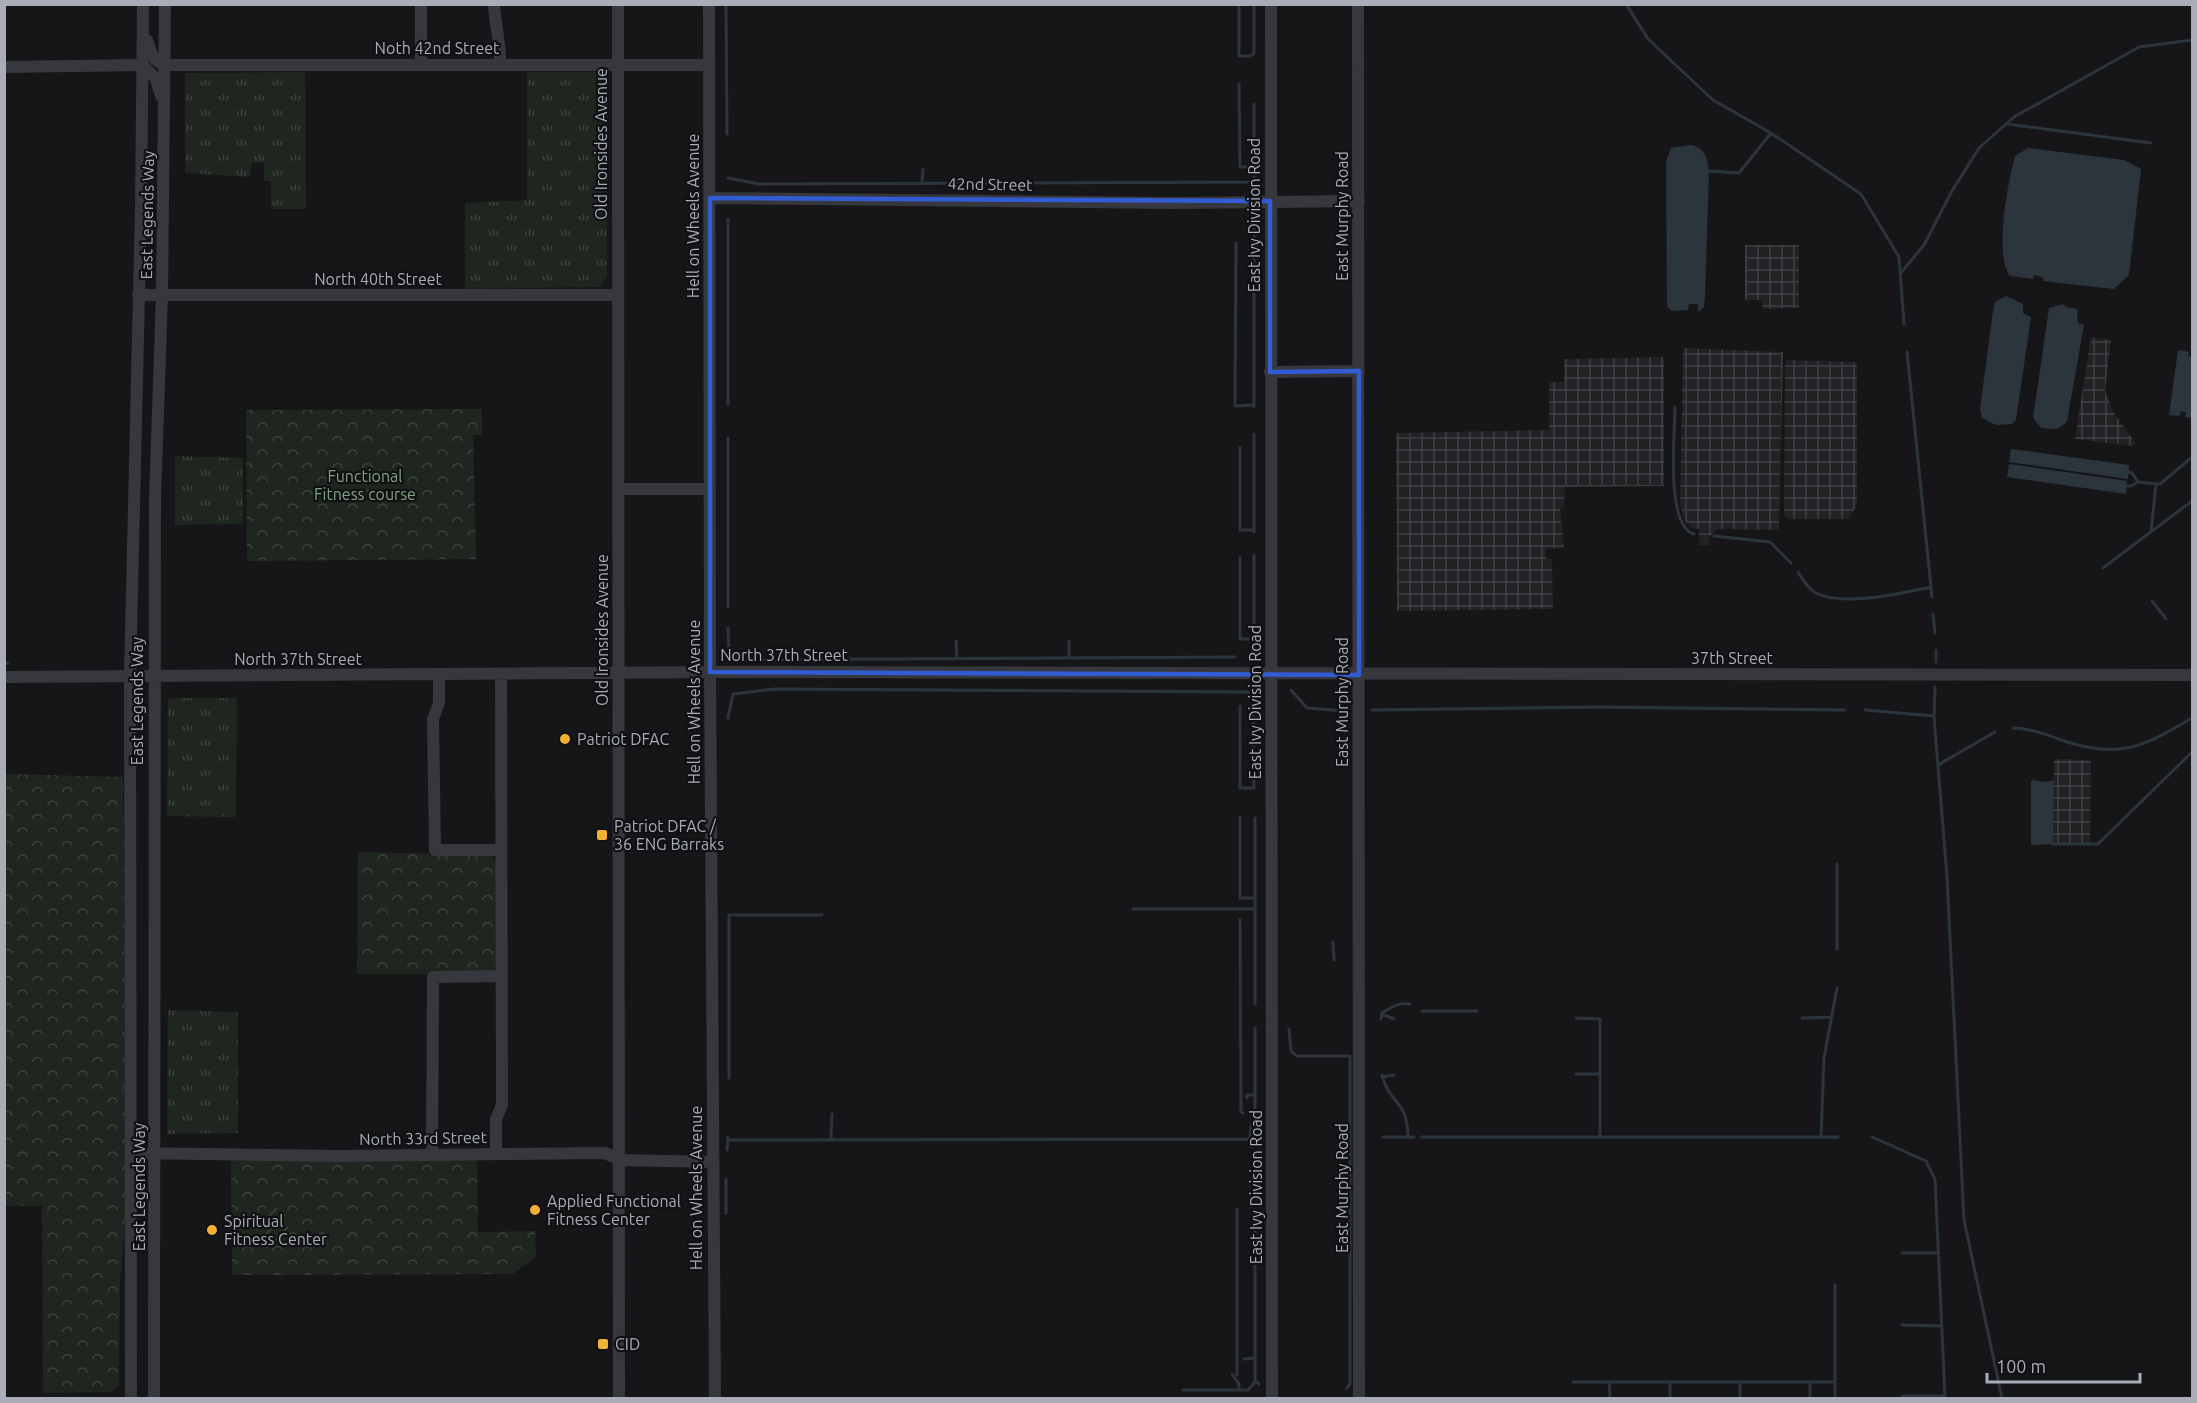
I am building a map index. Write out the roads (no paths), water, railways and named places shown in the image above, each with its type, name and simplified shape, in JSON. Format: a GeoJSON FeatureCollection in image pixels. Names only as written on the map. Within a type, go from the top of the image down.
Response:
{"type":"FeatureCollection","features":[{"type":"Feature","properties":{"kind":"street","name":"East Legends Way"},"geometry":{"type":"LineString","coordinates":[[131,1398],[130,676],[143,4]]}},
{"type":"Feature","properties":{"kind":"street","name":"East Legends Way"},"geometry":{"type":"LineString","coordinates":[[154,1398],[156,1154],[154,499],[162,295],[165,4]]}},
{"type":"Feature","properties":{"kind":"street"},"geometry":{"type":"LineString","coordinates":[[421,4],[421,65]]}},
{"type":"Feature","properties":{"kind":"street"},"geometry":{"type":"LineString","coordinates":[[494,4],[495,24],[500,35],[500,65]]}},
{"type":"Feature","properties":{"kind":"street","name":"Old Ironsides Avenue"},"geometry":{"type":"LineString","coordinates":[[618,4],[619,1398]]}},
{"type":"Feature","properties":{"kind":"street","name":"Hell on Wheels Avenue"},"geometry":{"type":"LineString","coordinates":[[710,4],[710,672],[715,1398]]}},
{"type":"Feature","properties":{"kind":"street","name":"East Ivy Division Road"},"geometry":{"type":"LineString","coordinates":[[1271,4],[1272,1398]]}},
{"type":"Feature","properties":{"kind":"street","name":"East Murphy Road"},"geometry":{"type":"LineString","coordinates":[[1358,4],[1359,1398]]}},
{"type":"Feature","properties":{"kind":"street"},"geometry":{"type":"LineString","coordinates":[[143,28],[153,57],[156,62],[165,65]]}},
{"type":"Feature","properties":{"kind":"street"},"geometry":{"type":"LineString","coordinates":[[4,67],[143,65],[156,79],[165,109]]}},
{"type":"Feature","properties":{"kind":"street","name":"Noth 42nd Street"},"geometry":{"type":"LineString","coordinates":[[165,65],[709,65]]}},
{"type":"Feature","properties":{"kind":"street","name":"42nd Street"},"geometry":{"type":"LineString","coordinates":[[710,198],[1172,203],[1359,201]]}},
{"type":"Feature","properties":{"kind":"street","name":"North 40th Street"},"geometry":{"type":"LineString","coordinates":[[138,295],[618,295]]}},
{"type":"Feature","properties":{"kind":"street"},"geometry":{"type":"LineString","coordinates":[[1270,372],[1359,371]]}},
{"type":"Feature","properties":{"kind":"street"},"geometry":{"type":"LineString","coordinates":[[618,489],[710,489]]}},
{"type":"Feature","properties":{"kind":"street","name":"North 37th Street"},"geometry":{"type":"LineString","coordinates":[[4,677],[710,672],[1271,674]]}},
{"type":"Feature","properties":{"kind":"street"},"geometry":{"type":"LineString","coordinates":[[496,1154],[496,1119],[502,1105],[501,674]]}},
{"type":"Feature","properties":{"kind":"street","name":"37th Street"},"geometry":{"type":"LineString","coordinates":[[1271,674],[2193,675]]}},
{"type":"Feature","properties":{"kind":"street"},"geometry":{"type":"LineString","coordinates":[[439,675],[439,704],[433,719],[435,850],[501,850]]}},
{"type":"Feature","properties":{"kind":"street"},"geometry":{"type":"LineString","coordinates":[[432,1155],[433,977],[501,976]]}},
{"type":"Feature","properties":{"kind":"street","name":"North 33rd Street"},"geometry":{"type":"LineString","coordinates":[[132,1153],[432,1155],[605,1153],[620,1161],[712,1162]]}},
{"type":"Feature","properties":{"kind":"waterway"},"geometry":{"type":"LineString","coordinates":[[726,4],[727,134]]}},
{"type":"Feature","properties":{"kind":"waterway"},"geometry":{"type":"LineString","coordinates":[[1239,4],[1239,56],[1251,56],[1254,53],[1254,4]]}},
{"type":"Feature","properties":{"kind":"waterway"},"geometry":{"type":"LineString","coordinates":[[1626,4],[1648,39],[1713,100],[1771,133],[1861,194],[1899,257],[1904,324]]}},
{"type":"Feature","properties":{"kind":"waterway"},"geometry":{"type":"LineString","coordinates":[[1900,274],[1924,245],[1952,191],[1979,148],[2014,117],[2139,47],[2192,40]]}},
{"type":"Feature","properties":{"kind":"waterway"},"geometry":{"type":"LineString","coordinates":[[1239,84],[1240,167],[1254,167]]}},
{"type":"Feature","properties":{"kind":"waterway"},"geometry":{"type":"LineString","coordinates":[[728,178],[759,184],[1254,182],[1254,104]]}},
{"type":"Feature","properties":{"kind":"waterway"},"geometry":{"type":"LineString","coordinates":[[2007,124],[2151,143]]}},
{"type":"Feature","properties":{"kind":"waterway"},"geometry":{"type":"LineString","coordinates":[[1709,171],[1739,173],[1771,133]]}},
{"type":"Feature","properties":{"kind":"waterway"},"geometry":{"type":"LineString","coordinates":[[922,183],[923,169]]}},
{"type":"Feature","properties":{"kind":"waterway"},"geometry":{"type":"LineString","coordinates":[[728,219],[728,404]]}},
{"type":"Feature","properties":{"kind":"waterway"},"geometry":{"type":"LineString","coordinates":[[1254,219],[1254,407]]}},
{"type":"Feature","properties":{"kind":"waterway"},"geometry":{"type":"LineString","coordinates":[[1236,243],[1235,406],[1254,405]]}},
{"type":"Feature","properties":{"kind":"waterway"},"geometry":{"type":"LineString","coordinates":[[1907,352],[1932,597]]}},
{"type":"Feature","properties":{"kind":"waterway"},"geometry":{"type":"LineString","coordinates":[[1675,407],[1673,457],[1675,497],[1685,527],[1694,534]]}},
{"type":"Feature","properties":{"kind":"waterway"},"geometry":{"type":"LineString","coordinates":[[1254,434],[1254,532]]}},
{"type":"Feature","properties":{"kind":"waterway"},"geometry":{"type":"LineString","coordinates":[[728,438],[728,607]]}},
{"type":"Feature","properties":{"kind":"waterway"},"geometry":{"type":"LineString","coordinates":[[1240,447],[1240,530],[1254,530]]}},
{"type":"Feature","properties":{"kind":"waterway"},"geometry":{"type":"LineString","coordinates":[[2127,486],[2138,482],[2160,484],[2192,457]]}},
{"type":"Feature","properties":{"kind":"waterway"},"geometry":{"type":"LineString","coordinates":[[2129,472],[2138,482]]}},
{"type":"Feature","properties":{"kind":"waterway"},"geometry":{"type":"LineString","coordinates":[[2151,532],[2156,484]]}},
{"type":"Feature","properties":{"kind":"waterway"},"geometry":{"type":"LineString","coordinates":[[2103,568],[2192,501]]}},
{"type":"Feature","properties":{"kind":"waterway"},"geometry":{"type":"LineString","coordinates":[[1714,536],[1770,542],[1791,563]]}},
{"type":"Feature","properties":{"kind":"waterway"},"geometry":{"type":"LineString","coordinates":[[1254,555],[1254,649]]}},
{"type":"Feature","properties":{"kind":"waterway"},"geometry":{"type":"LineString","coordinates":[[1240,557],[1240,639],[1254,639]]}},
{"type":"Feature","properties":{"kind":"waterway"},"geometry":{"type":"LineString","coordinates":[[1798,572],[1816,593],[1841,599],[1873,598],[1931,587]]}},
{"type":"Feature","properties":{"kind":"waterway"},"geometry":{"type":"LineString","coordinates":[[2152,601],[2166,619]]}},
{"type":"Feature","properties":{"kind":"waterway"},"geometry":{"type":"LineString","coordinates":[[1933,614],[1935,633]]}},
{"type":"Feature","properties":{"kind":"waterway"},"geometry":{"type":"LineString","coordinates":[[728,628],[729,658],[732,660],[1235,657]]}},
{"type":"Feature","properties":{"kind":"waterway"},"geometry":{"type":"LineString","coordinates":[[956,641],[957,658]]}},
{"type":"Feature","properties":{"kind":"waterway"},"geometry":{"type":"LineString","coordinates":[[1069,641],[1069,658]]}},
{"type":"Feature","properties":{"kind":"waterway"},"geometry":{"type":"LineString","coordinates":[[1936,650],[1936,662]]}},
{"type":"Feature","properties":{"kind":"waterway"},"geometry":{"type":"LineString","coordinates":[[1935,687],[1934,716],[1947,877],[1964,1220],[2002,1398]]}},
{"type":"Feature","properties":{"kind":"waterway"},"geometry":{"type":"LineString","coordinates":[[728,718],[733,694],[775,689],[1249,692],[1253,695],[1253,709]]}},
{"type":"Feature","properties":{"kind":"waterway"},"geometry":{"type":"LineString","coordinates":[[1291,690],[1307,708],[1346,711]]}},
{"type":"Feature","properties":{"kind":"waterway"},"geometry":{"type":"LineString","coordinates":[[1240,706],[1240,788],[1254,788],[1253,709],[1259,709]]}},
{"type":"Feature","properties":{"kind":"waterway"},"geometry":{"type":"LineString","coordinates":[[1372,710],[1599,707],[1845,710]]}},
{"type":"Feature","properties":{"kind":"waterway"},"geometry":{"type":"LineString","coordinates":[[1865,710],[1934,716]]}},
{"type":"Feature","properties":{"kind":"waterway"},"geometry":{"type":"LineString","coordinates":[[2013,728],[2034,731],[2086,747],[2118,749],[2146,742],[2192,718]]}},
{"type":"Feature","properties":{"kind":"waterway"},"geometry":{"type":"LineString","coordinates":[[1938,765],[1995,732]]}},
{"type":"Feature","properties":{"kind":"waterway"},"geometry":{"type":"LineString","coordinates":[[2053,844],[2098,844],[2192,752]]}},
{"type":"Feature","properties":{"kind":"waterway"},"geometry":{"type":"LineString","coordinates":[[1240,817],[1240,898],[1255,898]]}},
{"type":"Feature","properties":{"kind":"waterway"},"geometry":{"type":"LineString","coordinates":[[1255,818],[1255,1004]]}},
{"type":"Feature","properties":{"kind":"waterway"},"geometry":{"type":"LineString","coordinates":[[1837,864],[1837,949]]}},
{"type":"Feature","properties":{"kind":"waterway"},"geometry":{"type":"LineString","coordinates":[[1133,909],[1254,909]]}},
{"type":"Feature","properties":{"kind":"waterway"},"geometry":{"type":"LineString","coordinates":[[729,1078],[729,915],[822,915]]}},
{"type":"Feature","properties":{"kind":"waterway"},"geometry":{"type":"LineString","coordinates":[[1240,919],[1241,1112],[1243,1113]]}},
{"type":"Feature","properties":{"kind":"waterway"},"geometry":{"type":"LineString","coordinates":[[1333,942],[1334,960]]}},
{"type":"Feature","properties":{"kind":"waterway"},"geometry":{"type":"LineString","coordinates":[[1821,1137],[1824,1058],[1837,988]]}},
{"type":"Feature","properties":{"kind":"waterway"},"geometry":{"type":"LineString","coordinates":[[1381,1019],[1382,1013],[1392,1007],[1410,1004]]}},
{"type":"Feature","properties":{"kind":"waterway"},"geometry":{"type":"LineString","coordinates":[[1422,1011],[1477,1011]]}},
{"type":"Feature","properties":{"kind":"waterway"},"geometry":{"type":"LineString","coordinates":[[1382,1014],[1394,1019]]}},
{"type":"Feature","properties":{"kind":"waterway"},"geometry":{"type":"LineString","coordinates":[[1802,1018],[1832,1017]]}},
{"type":"Feature","properties":{"kind":"waterway"},"geometry":{"type":"LineString","coordinates":[[1576,1018],[1600,1019],[1600,1137]]}},
{"type":"Feature","properties":{"kind":"waterway"},"geometry":{"type":"LineString","coordinates":[[1253,1138],[1250,1139],[1251,1127],[1255,1122],[1255,1028]]}},
{"type":"Feature","properties":{"kind":"waterway"},"geometry":{"type":"LineString","coordinates":[[1289,1029],[1291,1051],[1297,1056],[1350,1056],[1350,1384],[1347,1388]]}},
{"type":"Feature","properties":{"kind":"waterway"},"geometry":{"type":"LineString","coordinates":[[1576,1074],[1600,1074]]}},
{"type":"Feature","properties":{"kind":"waterway"},"geometry":{"type":"LineString","coordinates":[[1382,1075],[1389,1092],[1405,1116],[1408,1137]]}},
{"type":"Feature","properties":{"kind":"waterway"},"geometry":{"type":"LineString","coordinates":[[1382,1077],[1394,1075]]}},
{"type":"Feature","properties":{"kind":"waterway"},"geometry":{"type":"LineString","coordinates":[[1247,1098],[1247,1095],[1255,1095]]}},
{"type":"Feature","properties":{"kind":"waterway"},"geometry":{"type":"LineString","coordinates":[[831,1140],[832,1114]]}},
{"type":"Feature","properties":{"kind":"waterway"},"geometry":{"type":"LineString","coordinates":[[727,1150],[728,1137]]}},
{"type":"Feature","properties":{"kind":"waterway"},"geometry":{"type":"LineString","coordinates":[[1383,1137],[1414,1137]]}},
{"type":"Feature","properties":{"kind":"waterway"},"geometry":{"type":"LineString","coordinates":[[1421,1137],[1838,1137]]}},
{"type":"Feature","properties":{"kind":"waterway"},"geometry":{"type":"LineString","coordinates":[[1872,1137],[1926,1161],[1935,1179],[1945,1398]]}},
{"type":"Feature","properties":{"kind":"waterway"},"geometry":{"type":"LineString","coordinates":[[728,1140],[1250,1139],[1251,1147]]}},
{"type":"Feature","properties":{"kind":"waterway"},"geometry":{"type":"LineString","coordinates":[[726,1179],[726,1213]]}},
{"type":"Feature","properties":{"kind":"waterway"},"geometry":{"type":"LineString","coordinates":[[1237,1209],[1237,1375]]}},
{"type":"Feature","properties":{"kind":"waterway"},"geometry":{"type":"LineString","coordinates":[[1255,1221],[1255,1381],[1259,1384]]}},
{"type":"Feature","properties":{"kind":"waterway"},"geometry":{"type":"LineString","coordinates":[[1902,1253],[1939,1253]]}},
{"type":"Feature","properties":{"kind":"waterway"},"geometry":{"type":"LineString","coordinates":[[1835,1285],[1835,1398]]}},
{"type":"Feature","properties":{"kind":"waterway"},"geometry":{"type":"LineString","coordinates":[[1902,1325],[1942,1326]]}},
{"type":"Feature","properties":{"kind":"waterway"},"geometry":{"type":"LineString","coordinates":[[1244,1359],[1255,1358]]}},
{"type":"Feature","properties":{"kind":"waterway"},"geometry":{"type":"LineString","coordinates":[[1232,1374],[1239,1384],[1239,1390]]}},
{"type":"Feature","properties":{"kind":"waterway"},"geometry":{"type":"LineString","coordinates":[[1183,1390],[1248,1390],[1255,1382]]}},
{"type":"Feature","properties":{"kind":"waterway"},"geometry":{"type":"LineString","coordinates":[[1573,1382],[1835,1382]]}},
{"type":"Feature","properties":{"kind":"waterway"},"geometry":{"type":"LineString","coordinates":[[1609,1382],[1610,1397]]}},
{"type":"Feature","properties":{"kind":"waterway"},"geometry":{"type":"LineString","coordinates":[[1670,1382],[1670,1396]]}},
{"type":"Feature","properties":{"kind":"waterway"},"geometry":{"type":"LineString","coordinates":[[1740,1382],[1740,1397]]}},
{"type":"Feature","properties":{"kind":"waterway"},"geometry":{"type":"LineString","coordinates":[[1810,1382],[1810,1396]]}},
{"type":"Feature","properties":{"kind":"waterway"},"geometry":{"type":"LineString","coordinates":[[1902,1396],[1944,1396]]}},
{"type":"Feature","properties":{"kind":"place","name":"Patriot DFAC"},"geometry":{"type":"Point","coordinates":[565,739]}},
{"type":"Feature","properties":{"kind":"place","name":"Patriot DFAC / 36 ENG Barraks"},"geometry":{"type":"Point","coordinates":[602,835]}},
{"type":"Feature","properties":{"kind":"place","name":"Applied Functional Fitness Center"},"geometry":{"type":"Point","coordinates":[535,1210]}},
{"type":"Feature","properties":{"kind":"place","name":"Spiritual Fitness Center"},"geometry":{"type":"Point","coordinates":[212,1230]}},
{"type":"Feature","properties":{"kind":"place","name":"CID"},"geometry":{"type":"Point","coordinates":[603,1344]}},
{"type":"Feature","properties":{"kind":"park label","name":"Functional Fitness course"},"geometry":{"type":"Point","coordinates":[365,485]}}]}
